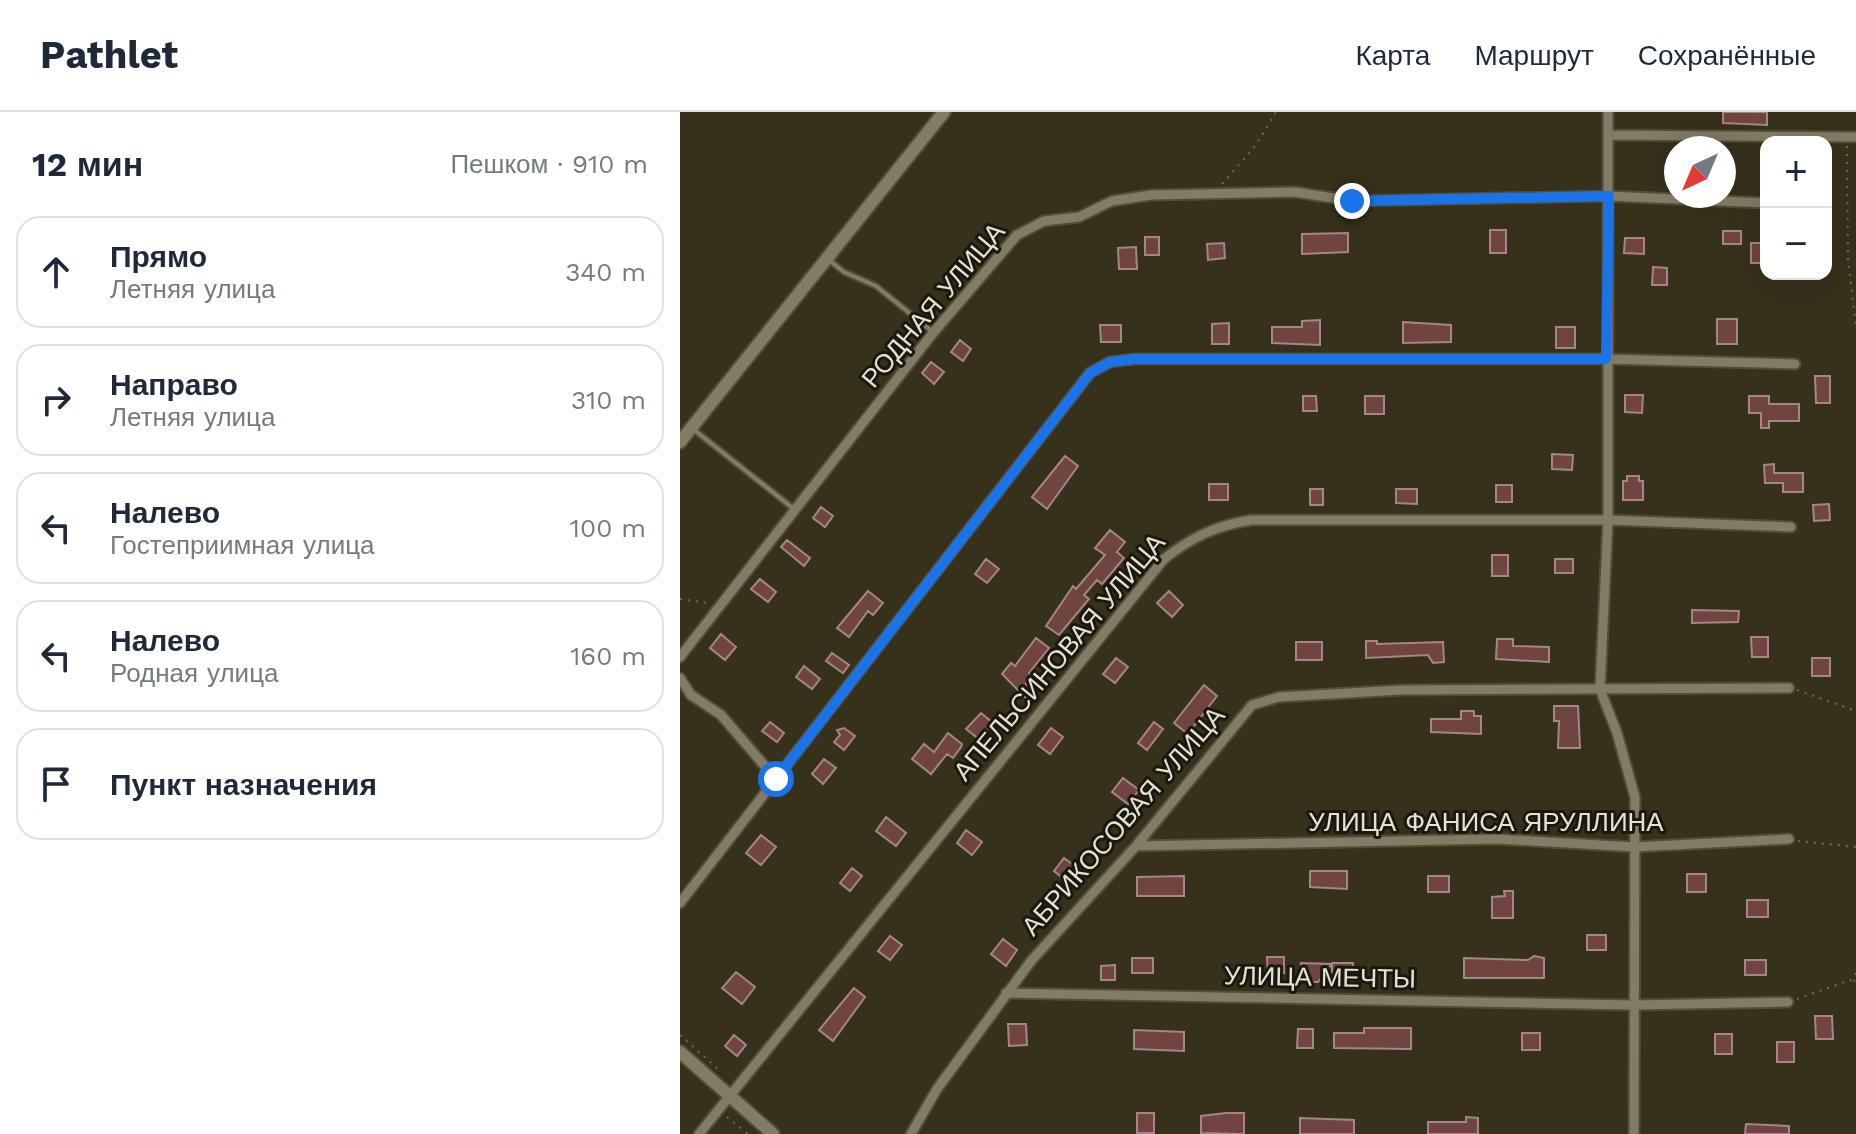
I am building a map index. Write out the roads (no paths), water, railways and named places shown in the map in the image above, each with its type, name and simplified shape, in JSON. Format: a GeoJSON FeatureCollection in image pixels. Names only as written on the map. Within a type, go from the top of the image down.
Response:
{"type":"FeatureCollection","features":[{"type":"Feature","properties":{"kind":"main road"},"geometry":{"type":"LineString","coordinates":[[680,442],[944,112]]}},
{"type":"Feature","properties":{"kind":"main road"},"geometry":{"type":"LineString","coordinates":[[680,1052],[773,1134]]}},
{"type":"Feature","properties":{"kind":"street"},"geometry":{"type":"LineString","coordinates":[[1608,112],[1608,520],[1600,689],[1617,733],[1635,797],[1634,1134]]}},
{"type":"Feature","properties":{"kind":"street"},"geometry":{"type":"LineString","coordinates":[[1609,135],[1851,136]]}},
{"type":"Feature","properties":{"kind":"street","name":"РОДНАЯ УЛИЦА"},"geometry":{"type":"LineString","coordinates":[[680,657],[933,333],[1017,235],[1044,221],[1079,217],[1112,201],[1206,194],[1295,192],[1352,201],[1609,196],[1760,203]]}},
{"type":"Feature","properties":{"kind":"street"},"geometry":{"type":"LineString","coordinates":[[680,903],[1090,373],[1100,368],[1134,359],[1606,359],[1795,364]]}},
{"type":"Feature","properties":{"kind":"street","name":"АПЕЛЬСИНОВАЯ УЛИЦА"},"geometry":{"type":"LineString","coordinates":[[699,1134],[1154,571],[1191,538],[1220,525],[1251,520],[1608,520],[1791,527]]}},
{"type":"Feature","properties":{"kind":"street"},"geometry":{"type":"LineString","coordinates":[[680,678],[691,695],[721,715],[776,779]]}},
{"type":"Feature","properties":{"kind":"street","name":"АБРИКОСОВАЯ УЛИЦА"},"geometry":{"type":"LineString","coordinates":[[911,1134],[937,1089],[1006,993],[1136,846],[1252,705],[1279,697],[1318,693],[1789,688]]}},
{"type":"Feature","properties":{"kind":"street","name":"УЛИЦА ФАНИСА ЯРУЛЛИНА"},"geometry":{"type":"LineString","coordinates":[[1136,846],[1497,839],[1634,847],[1789,839]]}},
{"type":"Feature","properties":{"kind":"street","name":"УЛИЦА МЕЧТЫ"},"geometry":{"type":"LineString","coordinates":[[1006,993],[1633,1005],[1788,1002]]}},
{"type":"Feature","properties":{"kind":"lane"},"geometry":{"type":"LineString","coordinates":[[827,259],[844,272],[876,286],[933,333]]}},
{"type":"Feature","properties":{"kind":"lane"},"geometry":{"type":"LineString","coordinates":[[691,428],[794,509]]}}]}
